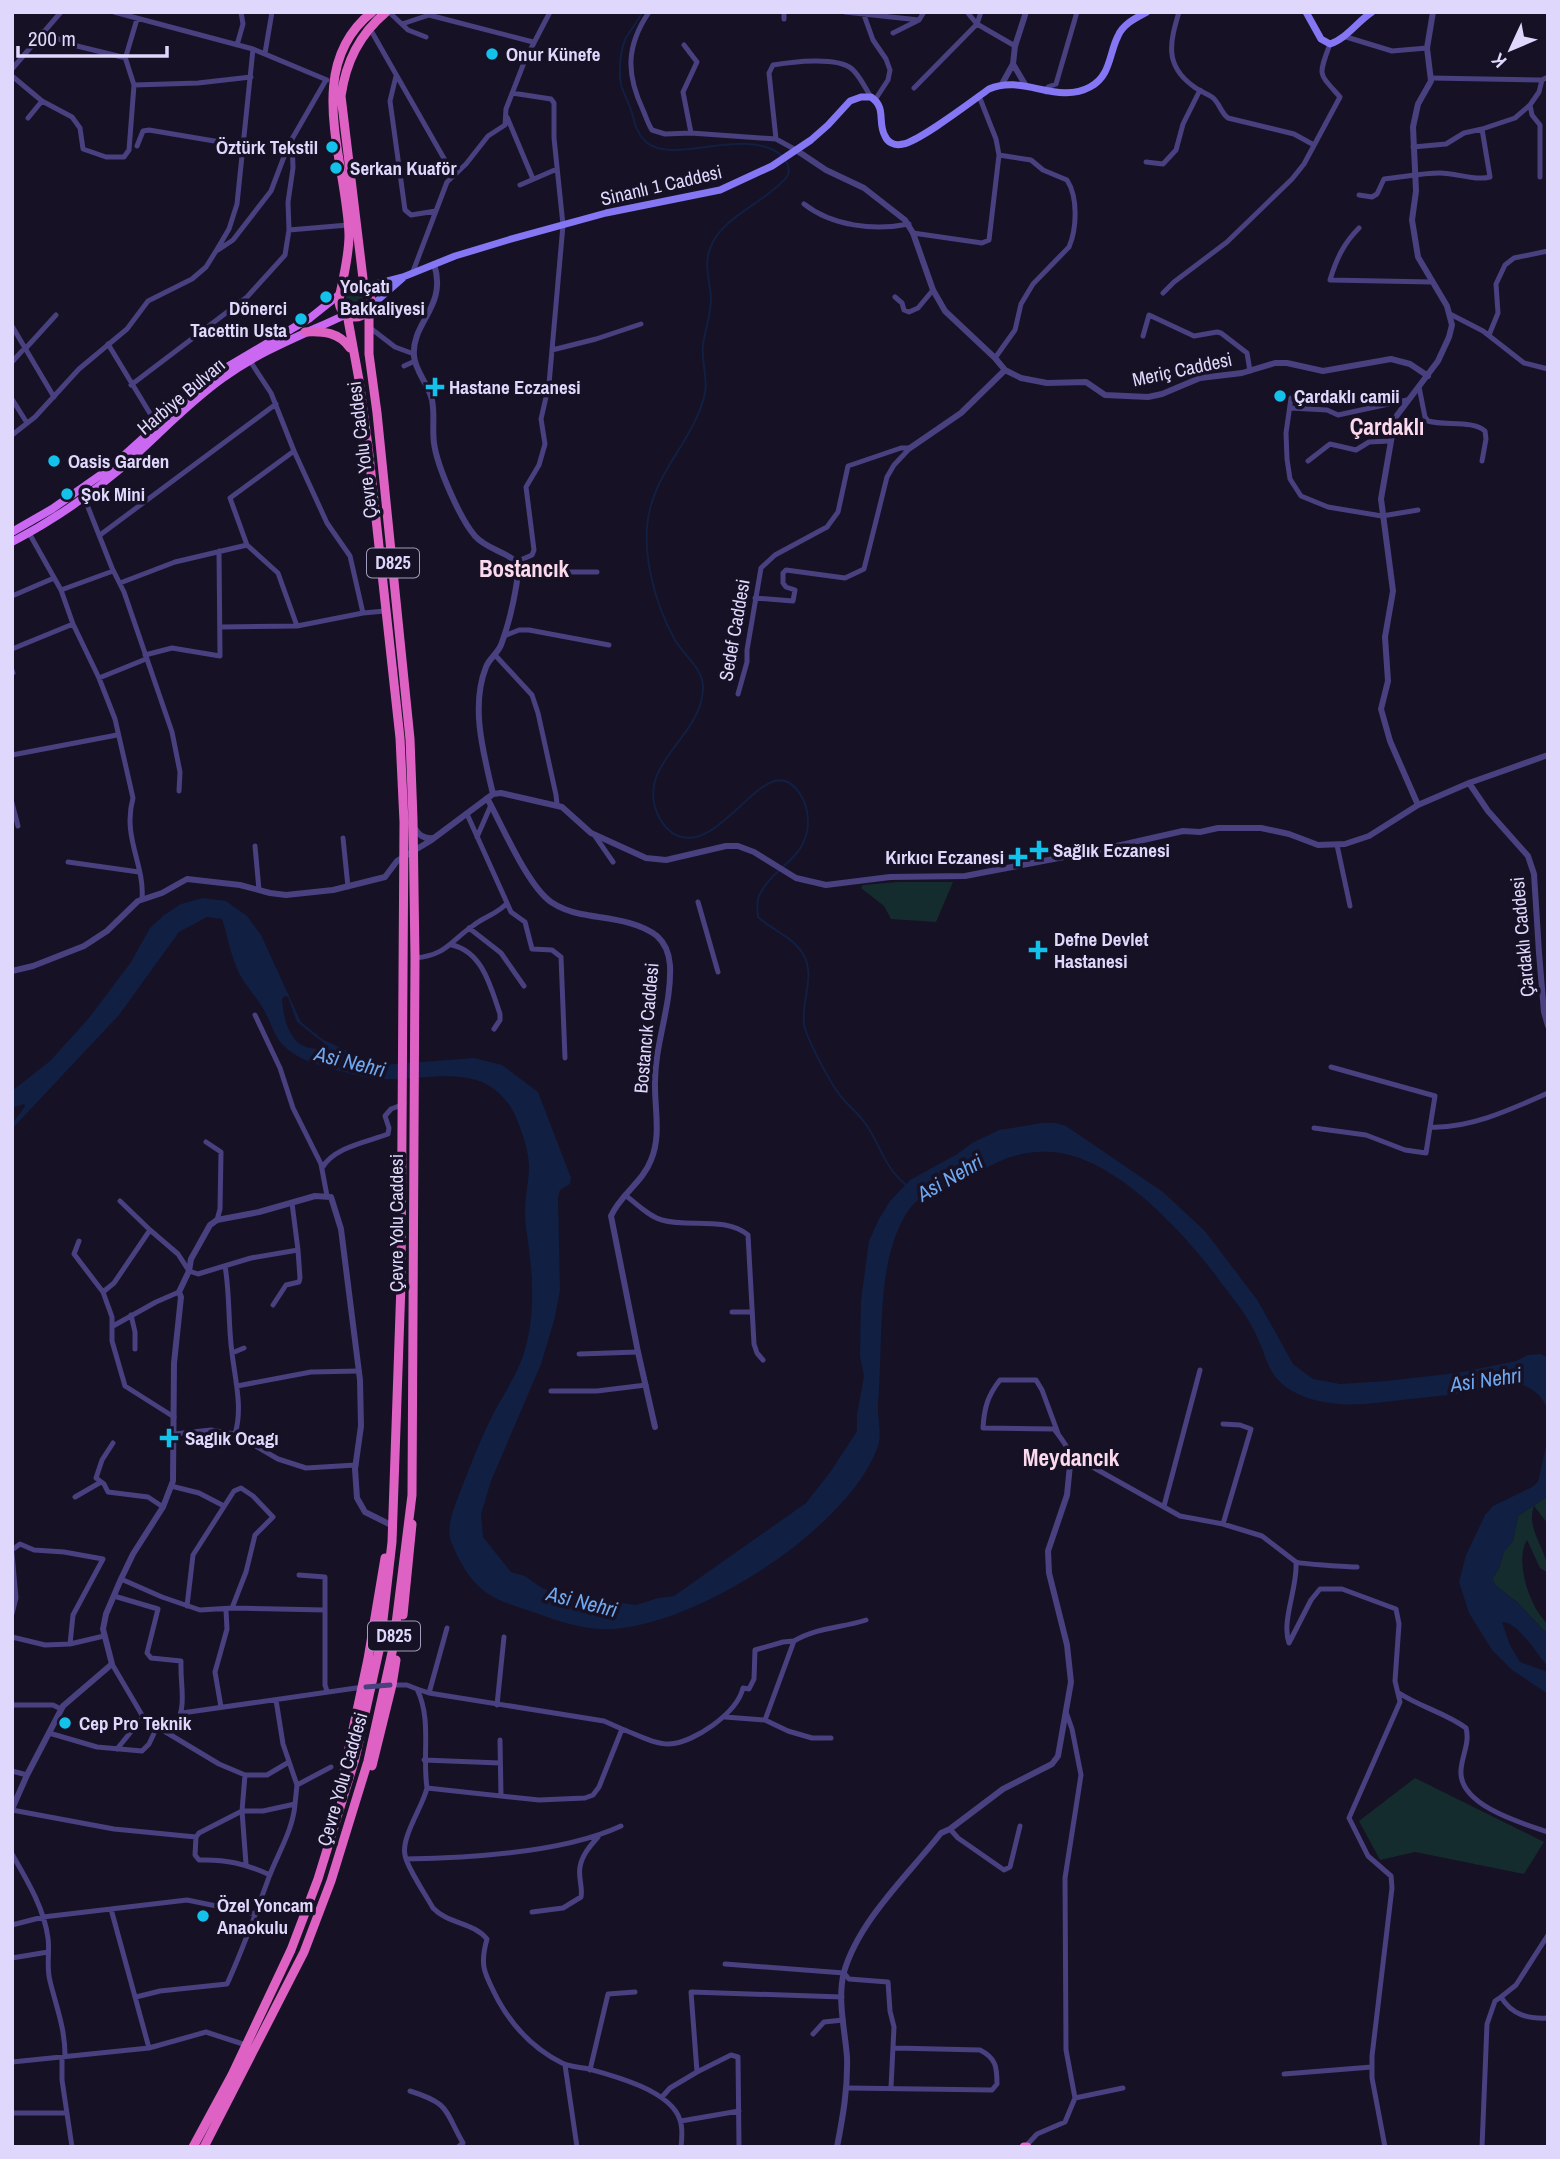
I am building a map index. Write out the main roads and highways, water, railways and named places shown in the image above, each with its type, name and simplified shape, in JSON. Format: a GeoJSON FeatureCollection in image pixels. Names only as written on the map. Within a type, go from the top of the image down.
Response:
{"type":"FeatureCollection","features":[{"type":"Feature","properties":{"kind":"highway"},"geometry":{"type":"LineString","coordinates":[[340,294],[348,286],[363,287],[370,294],[369,308],[357,317],[346,314],[339,303],[340,294],[348,250],[348,225],[330,81],[348,41],[373,12]]}},
{"type":"Feature","properties":{"kind":"highway"},"geometry":{"type":"LineString","coordinates":[[363,287],[341,96],[351,58],[369,27],[388,12]]}},
{"type":"Feature","properties":{"kind":"highway","name":"Çevre Yolu Caddesi"},"geometry":{"type":"LineString","coordinates":[[204,2147],[304,1952],[338,1859],[368,1761],[393,1648],[412,1495],[414,1090],[409,1018],[409,855],[413,826],[410,739],[377,413],[370,373],[369,308]]}},
{"type":"Feature","properties":{"kind":"highway","name":"Çevre Yolu Caddesi"},"geometry":{"type":"LineString","coordinates":[[193,2147],[291,1950],[318,1879],[355,1759],[380,1646],[393,1526],[401,1297],[403,1091],[415,958],[400,738],[368,446],[346,314]]}},
{"type":"Feature","properties":{"kind":"highway"},"geometry":{"type":"LineString","coordinates":[[305,332],[320,331],[338,336],[355,356]]}},
{"type":"Feature","properties":{"kind":"highway"},"geometry":{"type":"LineString","coordinates":[[338,1859],[363,1798],[391,1685],[412,1541],[412,1495]]}},
{"type":"Feature","properties":{"kind":"highway"},"geometry":{"type":"LineString","coordinates":[[333,1830],[339,1792],[364,1687],[374,1614],[393,1526]]}},
{"type":"Feature","properties":{"kind":"main road","name":"Sinanlı 1 Caddesi"},"geometry":{"type":"LineString","coordinates":[[363,287],[403,278],[434,264],[508,240],[626,209],[712,192],[742,181],[793,152],[828,125],[850,101],[861,97],[873,99],[882,113],[884,135],[889,142],[898,145],[915,140],[979,96],[1002,84],[1026,86],[1046,92],[1087,89],[1095,84],[1107,69],[1120,32],[1147,12]]}},
{"type":"Feature","properties":{"kind":"main road"},"geometry":{"type":"LineString","coordinates":[[1306,12],[1321,39],[1330,44],[1372,12]]}},
{"type":"Feature","properties":{"kind":"main road"},"geometry":{"type":"LineString","coordinates":[[369,308],[403,278]]}},
{"type":"Feature","properties":{"kind":"main road","name":"Harbiye Bulvarı"},"geometry":{"type":"LineString","coordinates":[[12,542],[84,498],[132,458],[223,369],[310,318],[340,294]]}},
{"type":"Feature","properties":{"kind":"main road","name":"Harbiye Bulvarı"},"geometry":{"type":"LineString","coordinates":[[12,532],[91,483],[202,389],[305,332],[346,314]]}},
{"type":"Feature","properties":{"kind":"water","name":"Asi Nehri"},"geometry":{"type":"Polygon","coordinates":[[[203,898],[226,901],[247,916],[261,935],[301,1022],[322,1039],[383,1065],[474,1058],[502,1065],[538,1092],[571,1178],[570,1184],[560,1190],[558,1198],[560,1290],[541,1364],[491,1481],[481,1514],[483,1537],[511,1572],[525,1576],[542,1588],[559,1594],[636,1605],[674,1596],[806,1503],[857,1431],[864,1376],[860,1356],[861,1300],[869,1241],[879,1219],[890,1201],[910,1180],[999,1130],[1042,1123],[1066,1126],[1163,1192],[1205,1231],[1258,1301],[1293,1364],[1313,1379],[1340,1384],[1386,1381],[1457,1373],[1541,1354],[1548,1358],[1548,1412],[1536,1393],[1515,1383],[1450,1395],[1358,1404],[1318,1401],[1291,1391],[1274,1376],[1247,1319],[1201,1257],[1139,1194],[1115,1176],[1090,1163],[1065,1154],[1027,1153],[1005,1159],[922,1198],[911,1207],[899,1227],[891,1250],[883,1301],[878,1403],[880,1438],[877,1449],[860,1480],[835,1511],[802,1540],[765,1568],[726,1591],[686,1610],[647,1623],[613,1629],[583,1627],[509,1604],[490,1595],[474,1581],[459,1559],[449,1532],[454,1509],[479,1444],[521,1361],[531,1318],[532,1282],[525,1212],[528,1158],[515,1115],[501,1095],[487,1084],[466,1078],[371,1078],[321,1066],[295,1054],[277,1038],[263,1009],[240,975],[222,919],[207,917],[179,932],[119,1015],[12,1129],[12,1124],[25,1106],[24,1104],[12,1108],[12,1091],[50,1061],[89,1018],[131,962],[150,928],[181,904],[203,898]],[[288,997],[282,999],[285,1018],[297,1042],[314,1049],[325,1048],[324,1043],[297,1022],[288,997]]]}},
{"type":"Feature","properties":{"kind":"water"},"geometry":{"type":"Polygon","coordinates":[[[1548,1437],[1548,1496],[1518,1516],[1513,1541],[1504,1552],[1492,1579],[1497,1587],[1518,1603],[1548,1635],[1548,1667],[1521,1633],[1508,1623],[1502,1622],[1510,1645],[1520,1662],[1548,1672],[1548,1694],[1512,1670],[1492,1650],[1469,1613],[1459,1582],[1466,1555],[1485,1515],[1493,1506],[1538,1482],[1548,1437]]]}},
{"type":"Feature","properties":{"kind":"waterway"},"geometry":{"type":"LineString","coordinates":[[642,12],[625,40],[620,70],[622,88],[643,139],[658,148],[674,150],[750,144],[768,147],[782,156]]}},
{"type":"Feature","properties":{"kind":"waterway","name":"Asi Nehri"},"geometry":{"type":"LineString","coordinates":[[785,160],[789,171],[785,179],[722,229],[711,246],[707,266],[711,304],[703,351],[705,393],[695,422],[657,488],[648,518],[648,554],[655,591],[667,625],[700,675],[703,689],[700,706],[692,722],[655,779],[653,795],[657,813],[668,829],[678,836],[696,837],[713,829],[762,788],[776,781],[790,783],[803,799],[808,818],[806,836],[796,854],[761,892],[757,907],[758,917],[794,943],[803,954],[808,971],[804,1023],[809,1039],[838,1093],[863,1120],[887,1163],[906,1185]]}},
{"type":"Feature","properties":{"kind":"place","name":"Onur Künefe"},"geometry":{"type":"Point","coordinates":[492,54]}},
{"type":"Feature","properties":{"kind":"place","name":"Öztürk Tekstil"},"geometry":{"type":"Point","coordinates":[332,147]}},
{"type":"Feature","properties":{"kind":"place","name":"Serkan Kuaför"},"geometry":{"type":"Point","coordinates":[336,168]}},
{"type":"Feature","properties":{"kind":"place","name":"Yolçatı Bakkaliyesi"},"geometry":{"type":"Point","coordinates":[326,297]}},
{"type":"Feature","properties":{"kind":"place","name":"Dönerci Tacettin Usta"},"geometry":{"type":"Point","coordinates":[301,319]}},
{"type":"Feature","properties":{"kind":"place","name":"Hastane Eczanesi"},"geometry":{"type":"Point","coordinates":[435,387]}},
{"type":"Feature","properties":{"kind":"place","name":"Çardaklı camii"},"geometry":{"type":"Point","coordinates":[1280,396]}},
{"type":"Feature","properties":{"kind":"place","name":"Oasis Garden"},"geometry":{"type":"Point","coordinates":[54,461]}},
{"type":"Feature","properties":{"kind":"place","name":"Şok Mini"},"geometry":{"type":"Point","coordinates":[67,494]}},
{"type":"Feature","properties":{"kind":"place","name":"Sağlık Eczanesi"},"geometry":{"type":"Point","coordinates":[1039,850]}},
{"type":"Feature","properties":{"kind":"place","name":"Kırkıcı Eczanesi"},"geometry":{"type":"Point","coordinates":[1018,857]}},
{"type":"Feature","properties":{"kind":"place","name":"Defne Devlet Hastanesi"},"geometry":{"type":"Point","coordinates":[1038,950]}},
{"type":"Feature","properties":{"kind":"place","name":"Saglık Ocagı"},"geometry":{"type":"Point","coordinates":[169,1438]}},
{"type":"Feature","properties":{"kind":"place","name":"Cep Pro Teknik"},"geometry":{"type":"Point","coordinates":[65,1723]}},
{"type":"Feature","properties":{"kind":"place","name":"Özel Yoncam Anaokulu"},"geometry":{"type":"Point","coordinates":[203,1916]}},
{"type":"Feature","properties":{"kind":"district","name":"Çardaklı"},"geometry":{"type":"Point","coordinates":[1387,427]}},
{"type":"Feature","properties":{"kind":"district","name":"Bostancık"},"geometry":{"type":"Point","coordinates":[524,569]}},
{"type":"Feature","properties":{"kind":"district","name":"Meydancık"},"geometry":{"type":"Point","coordinates":[1071,1458]}}]}
